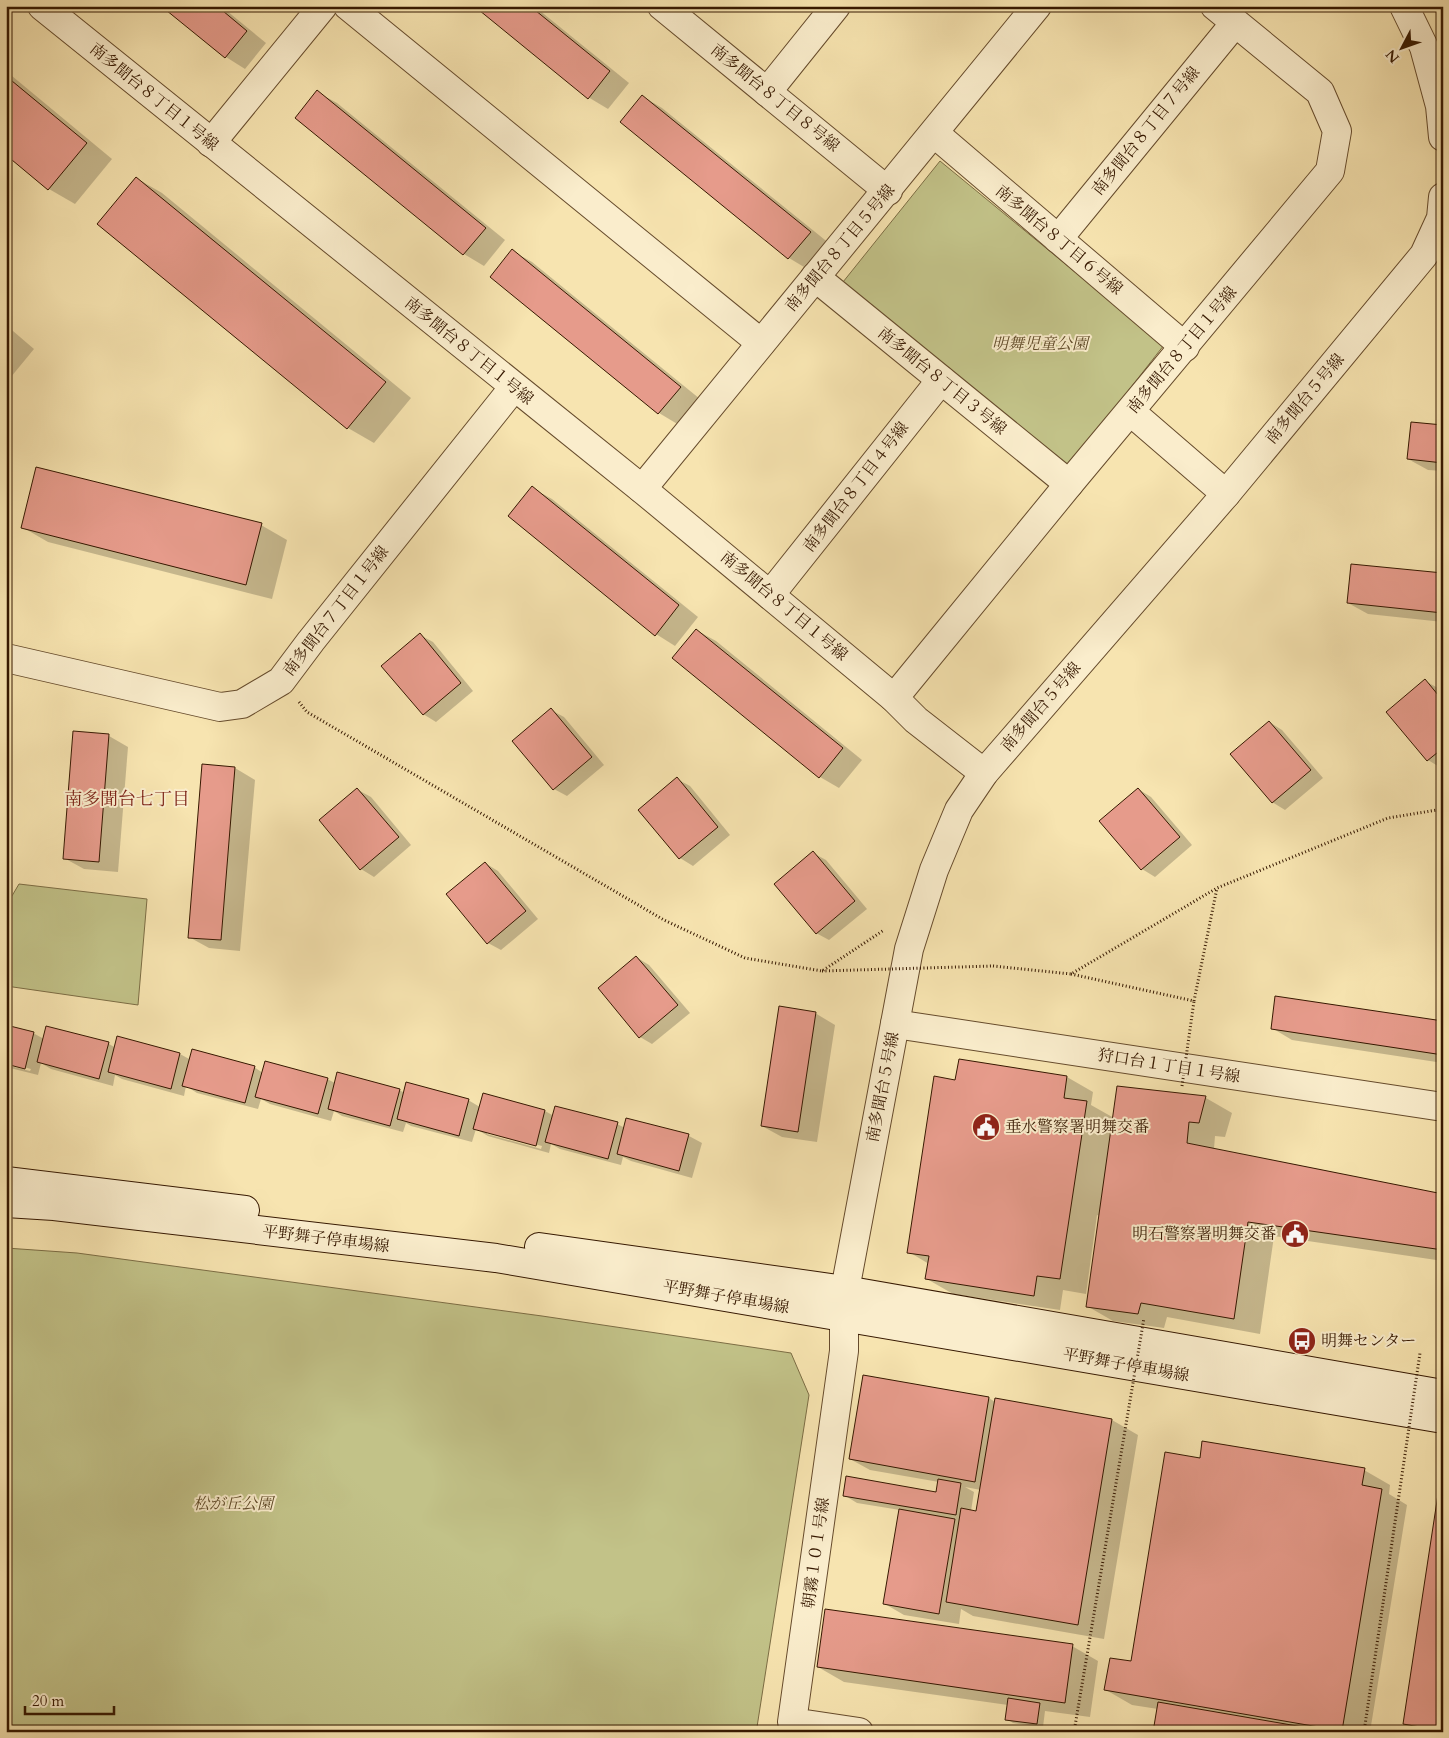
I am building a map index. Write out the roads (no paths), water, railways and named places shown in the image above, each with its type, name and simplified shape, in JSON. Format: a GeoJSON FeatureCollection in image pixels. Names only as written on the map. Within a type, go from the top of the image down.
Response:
{"type":"FeatureCollection","features":[{"type":"Feature","properties":{"kind":"street","name":"南多聞台８丁目１号線"},"geometry":{"type":"LineString","coordinates":[[42,6],[642,489],[894,698],[916,720],[984,773]]}},
{"type":"Feature","properties":{"kind":"street"},"geometry":{"type":"LineString","coordinates":[[211,143],[323,6]]}},
{"type":"Feature","properties":{"kind":"street"},"geometry":{"type":"LineString","coordinates":[[348,6],[761,343]]}},
{"type":"Feature","properties":{"kind":"street","name":"南多聞台８丁目８号線"},"geometry":{"type":"LineString","coordinates":[[662,6],[888,190]]}},
{"type":"Feature","properties":{"kind":"street"},"geometry":{"type":"LineString","coordinates":[[767,92],[836,6]]}},
{"type":"Feature","properties":{"kind":"street","name":"南多聞台８丁目５号線"},"geometry":{"type":"LineString","coordinates":[[642,489],[1037,6]]}},
{"type":"Feature","properties":{"kind":"street"},"geometry":{"type":"LineString","coordinates":[[1404,6],[1424,47],[1440,106],[1443,137]]}},
{"type":"Feature","properties":{"kind":"street","name":"南多聞台８丁目１号線"},"geometry":{"type":"LineString","coordinates":[[894,698],[1069,484],[1131,412],[1330,171],[1337,131],[1320,92],[1225,14]]}},
{"type":"Feature","properties":{"kind":"street","name":"南多聞台８丁目７号線"},"geometry":{"type":"LineString","coordinates":[[1058,239],[1225,14]]}},
{"type":"Feature","properties":{"kind":"street","name":"南多聞台８丁目６号線"},"geometry":{"type":"LineString","coordinates":[[934,133],[1184,347]]}},
{"type":"Feature","properties":{"kind":"street","name":"南多聞台５号線"},"geometry":{"type":"LineString","coordinates":[[844,1317],[846,1290],[909,949],[934,870],[959,810],[984,773],[1226,494],[1424,255],[1440,218],[1443,197]]}},
{"type":"Feature","properties":{"kind":"street","name":"南多聞台８丁目３号線"},"geometry":{"type":"LineString","coordinates":[[815,277],[1069,484]]}},
{"type":"Feature","properties":{"kind":"street","name":"南多聞台８丁目４号線"},"geometry":{"type":"LineString","coordinates":[[770,595],[941,380]]}},
{"type":"Feature","properties":{"kind":"street","name":"南多聞台７丁目１号線"},"geometry":{"type":"LineString","coordinates":[[6,658],[220,707],[242,704],[281,681],[514,387]]}},
{"type":"Feature","properties":{"kind":"street"},"geometry":{"type":"LineString","coordinates":[[1131,412],[1226,494]]}},
{"type":"Feature","properties":{"kind":"street","name":"狩口台１丁目１号線"},"geometry":{"type":"LineString","coordinates":[[895,1024],[1443,1108]]}},
{"type":"Feature","properties":{"kind":"street","name":"平野舞子停車場線"},"geometry":{"type":"LineString","coordinates":[[6,1181],[507,1242],[846,1290],[1443,1394]]}},
{"type":"Feature","properties":{"kind":"street","name":"平野舞子停車場線"},"geometry":{"type":"LineString","coordinates":[[6,1203],[54,1206],[496,1258],[1443,1419]]}},
{"type":"Feature","properties":{"kind":"street","name":"朝霧１０１号線"},"geometry":{"type":"LineString","coordinates":[[844,1317],[844,1351],[792,1722],[859,1732]]}},
{"type":"Feature","properties":{"kind":"place","name":"垂水警察署明舞交番"},"geometry":{"type":"Point","coordinates":[986,1127]}},
{"type":"Feature","properties":{"kind":"place","name":"明石警察署明舞交番"},"geometry":{"type":"Point","coordinates":[1295,1234]}},
{"type":"Feature","properties":{"kind":"place","name":"明舞センター"},"geometry":{"type":"Point","coordinates":[1302,1341]}},
{"type":"Feature","properties":{"kind":"district","name":"南多聞台七丁目"},"geometry":{"type":"Point","coordinates":[127,799]}},
{"type":"Feature","properties":{"kind":"park label","name":"明舞児童公園"},"geometry":{"type":"Point","coordinates":[1040,344]}},
{"type":"Feature","properties":{"kind":"park label","name":"松が丘公園"},"geometry":{"type":"Point","coordinates":[233,1504]}}]}
